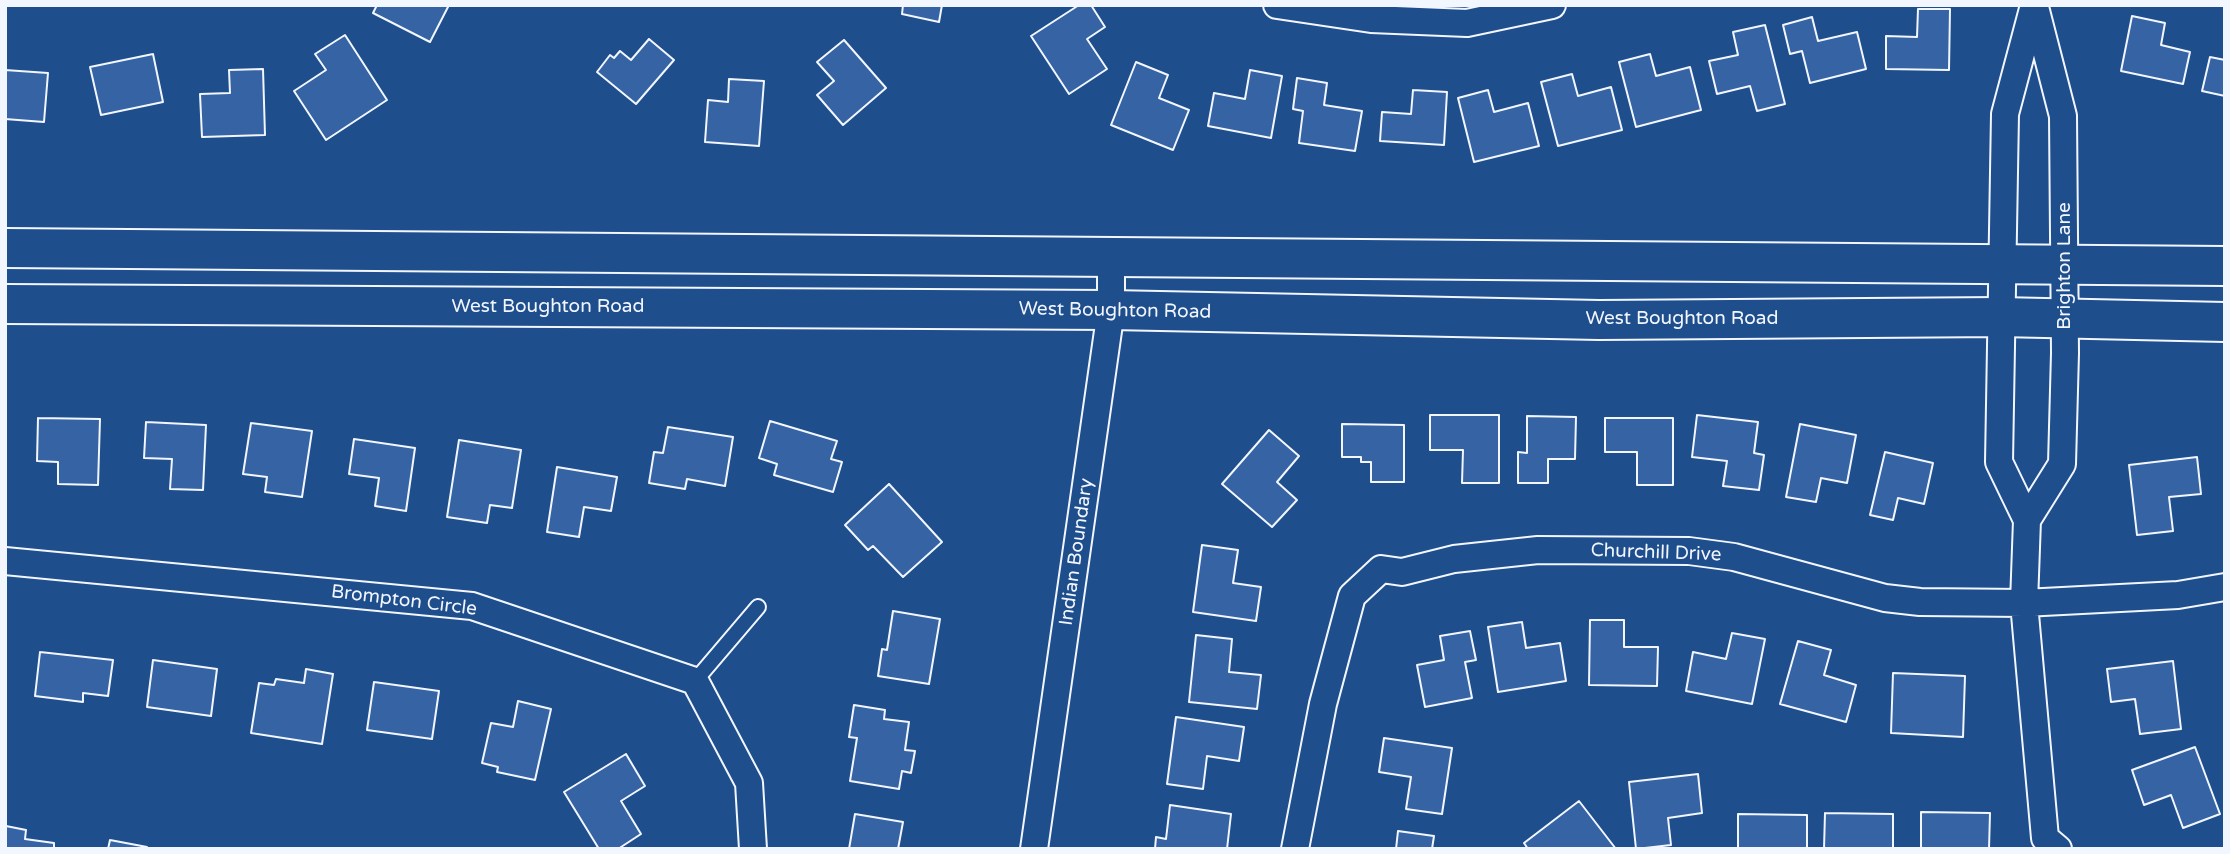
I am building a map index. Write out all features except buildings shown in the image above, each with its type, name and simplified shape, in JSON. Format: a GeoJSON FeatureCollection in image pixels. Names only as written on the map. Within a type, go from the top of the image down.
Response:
{"type":"FeatureCollection","features":[{"type":"Feature","properties":{"kind":"main road"},"geometry":{"type":"LineString","coordinates":[[5,248],[1111,255],[1555,262],[2001,263],[2225,267]]}},
{"type":"Feature","properties":{"kind":"main road","name":"West Boughton Road"},"geometry":{"type":"LineString","coordinates":[[5,304],[1111,310],[1599,320],[2000,317],[2225,322]]}},
{"type":"Feature","properties":{"kind":"street"},"geometry":{"type":"LineString","coordinates":[[1276,5],[1371,19],[1467,23],[1552,5]]}},
{"type":"Feature","properties":{"kind":"street","name":"Brighton Lane"},"geometry":{"type":"LineString","coordinates":[[2034,5],[2005,114],[1999,462],[2027,520],[2024,603],[2045,838],[2058,849]]}},
{"type":"Feature","properties":{"kind":"street","name":"Brighton Lane"},"geometry":{"type":"LineString","coordinates":[[2027,520],[2062,464],[2066,264],[2063,116],[2034,5]]}},
{"type":"Feature","properties":{"kind":"street","name":"Indian Boundary"},"geometry":{"type":"LineString","coordinates":[[1034,849],[1111,310],[1111,255]]}},
{"type":"Feature","properties":{"kind":"street","name":"Churchill Drive"},"geometry":{"type":"LineString","coordinates":[[1295,849],[1323,704],[1352,596],[1381,569],[1402,572],[1454,559],[1538,550],[1689,551],[1765,564],[1885,598],[1920,602],[2024,603],[2178,596],[2225,587]]}},
{"type":"Feature","properties":{"kind":"street","name":"Brompton Circle"},"geometry":{"type":"LineString","coordinates":[[5,561],[472,606],[695,681]]}},
{"type":"Feature","properties":{"kind":"street"},"geometry":{"type":"LineString","coordinates":[[695,681],[748,783],[753,849]]}},
{"type":"Feature","properties":{"kind":"lane"},"geometry":{"type":"LineString","coordinates":[[695,681],[758,607]]}}]}
